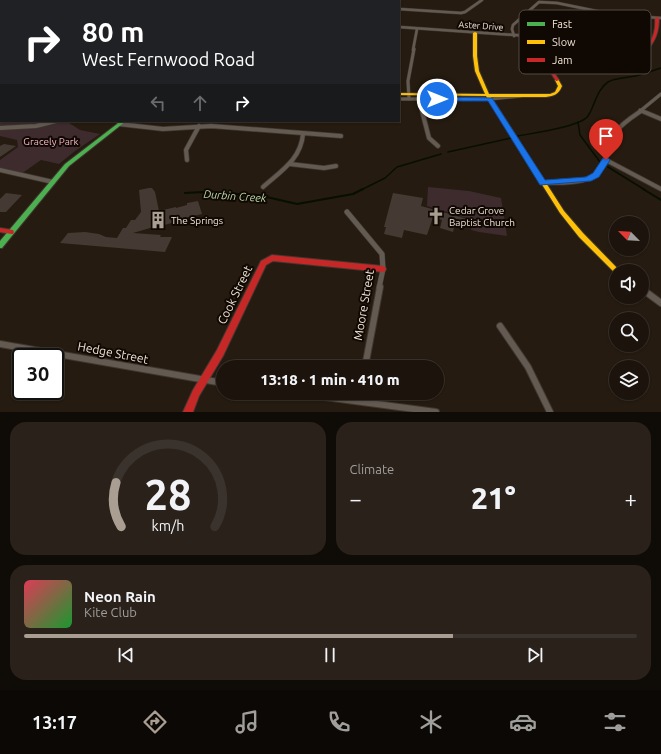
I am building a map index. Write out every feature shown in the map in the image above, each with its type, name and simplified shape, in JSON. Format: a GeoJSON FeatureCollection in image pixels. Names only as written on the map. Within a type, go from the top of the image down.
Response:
{"type":"FeatureCollection","features":[{"type":"Feature","properties":{"kind":"street"},"geometry":{"type":"LineString","coordinates":[[400,9],[461,13],[465,12],[482,0]]}},
{"type":"Feature","properties":{"kind":"street"},"geometry":{"type":"LineString","coordinates":[[530,10],[541,1],[566,2],[591,10]]}},
{"type":"Feature","properties":{"kind":"street"},"geometry":{"type":"LineString","coordinates":[[651,45],[655,38],[659,18]]}},
{"type":"Feature","properties":{"kind":"street"},"geometry":{"type":"LineString","coordinates":[[514,36],[512,29],[513,24],[519,19]]}},
{"type":"Feature","properties":{"kind":"street","name":"Aster Drive"},"geometry":{"type":"LineString","coordinates":[[400,27],[519,36]]}},
{"type":"Feature","properties":{"kind":"street"},"geometry":{"type":"LineString","coordinates":[[408,97],[408,81],[418,29]]}},
{"type":"Feature","properties":{"kind":"street"},"geometry":{"type":"LineString","coordinates":[[475,33],[475,56],[477,71],[488,97],[562,212],[581,235],[610,264]]}},
{"type":"Feature","properties":{"kind":"street"},"geometry":{"type":"LineString","coordinates":[[400,94],[419,99],[550,96],[558,92],[560,86],[553,74]]}},
{"type":"Feature","properties":{"kind":"street"},"geometry":{"type":"LineString","coordinates":[[543,183],[588,179],[596,175],[606,160],[612,137],[616,131],[661,94]]}},
{"type":"Feature","properties":{"kind":"street"},"geometry":{"type":"LineString","coordinates":[[400,99],[408,97],[488,97]]}},
{"type":"Feature","properties":{"kind":"street"},"geometry":{"type":"LineString","coordinates":[[419,99],[429,138],[438,146]]}},
{"type":"Feature","properties":{"kind":"street"},"geometry":{"type":"LineString","coordinates":[[640,110],[661,119]]}},
{"type":"Feature","properties":{"kind":"street"},"geometry":{"type":"LineString","coordinates":[[0,128],[36,126],[52,122]]}},
{"type":"Feature","properties":{"kind":"street"},"geometry":{"type":"LineString","coordinates":[[0,246],[53,182],[80,154],[121,123],[163,129],[199,126],[341,136]]}},
{"type":"Feature","properties":{"kind":"street"},"geometry":{"type":"LineString","coordinates":[[187,160],[186,150],[199,126]]}},
{"type":"Feature","properties":{"kind":"street"},"geometry":{"type":"LineString","coordinates":[[263,187],[290,164],[304,142],[303,134]]}},
{"type":"Feature","properties":{"kind":"street"},"geometry":{"type":"LineString","coordinates":[[606,160],[661,189]]}},
{"type":"Feature","properties":{"kind":"street"},"geometry":{"type":"LineString","coordinates":[[290,164],[324,168],[336,166]]}},
{"type":"Feature","properties":{"kind":"street"},"geometry":{"type":"LineString","coordinates":[[0,170],[53,182]]}},
{"type":"Feature","properties":{"kind":"street","name":"Moore Street"},"geometry":{"type":"LineString","coordinates":[[347,212],[382,254],[383,269],[366,360]]}},
{"type":"Feature","properties":{"kind":"street"},"geometry":{"type":"LineString","coordinates":[[0,230],[11,232]]}},
{"type":"Feature","properties":{"kind":"street","name":"Cook Street"},"geometry":{"type":"LineString","coordinates":[[204,380],[220,353],[263,263],[267,260],[272,258],[383,269]]}},
{"type":"Feature","properties":{"kind":"street"},"geometry":{"type":"LineString","coordinates":[[649,294],[661,303]]}},
{"type":"Feature","properties":{"kind":"street"},"geometry":{"type":"LineString","coordinates":[[500,326],[524,357],[538,382],[550,412]]}},
{"type":"Feature","properties":{"kind":"street","name":"Hedge Street"},"geometry":{"type":"LineString","coordinates":[[0,344],[216,382]]}},
{"type":"Feature","properties":{"kind":"street"},"geometry":{"type":"LineString","coordinates":[[188,412],[196,393],[204,380]]}},
{"type":"Feature","properties":{"kind":"street"},"geometry":{"type":"LineString","coordinates":[[352,400],[436,412]]}},
{"type":"Feature","properties":{"kind":"green space","name":"Gracely Park"},"geometry":{"type":"Polygon","coordinates":[[[0,122],[68,122],[80,130],[100,134],[59,164],[41,160],[21,174],[0,168],[0,160],[18,147],[17,140],[0,136],[0,122]]]}},
{"type":"Feature","properties":{"kind":"green space"},"geometry":{"type":"Polygon","coordinates":[[[428,187],[469,191],[501,198],[507,236],[471,230],[472,219],[449,214],[427,206],[428,187]]]}},
{"type":"Feature","properties":{"kind":"building"},"geometry":{"type":"Polygon","coordinates":[[[4,144],[16,146],[0,157],[0,146],[4,144]]]}},
{"type":"Feature","properties":{"kind":"building","name":"The Springs"},"geometry":{"type":"Polygon","coordinates":[[[152,188],[155,192],[159,211],[176,208],[187,205],[187,203],[198,201],[202,214],[133,233],[161,235],[160,237],[172,237],[165,252],[60,243],[68,233],[85,232],[117,238],[123,228],[126,228],[131,220],[135,220],[141,212],[139,190],[152,188]]]}},
{"type":"Feature","properties":{"kind":"building"},"geometry":{"type":"Polygon","coordinates":[[[6,193],[22,195],[6,212],[0,212],[0,199],[6,193]]]}},
{"type":"Feature","properties":{"kind":"building","name":"Cedar Grove Baptist Church"},"geometry":{"type":"Polygon","coordinates":[[[393,193],[423,198],[421,206],[471,220],[469,226],[455,223],[453,232],[440,228],[442,220],[433,217],[427,235],[404,230],[402,238],[384,234],[386,227],[384,227],[393,193]]]}},
{"type":"Feature","properties":{"kind":"waterway","name":"Durbin Creek"},"geometry":{"type":"LineString","coordinates":[[651,71],[661,68]]}},
{"type":"Feature","properties":{"kind":"waterway","name":"Durbin Creek"},"geometry":{"type":"LineString","coordinates":[[578,122],[588,116],[604,85],[617,79],[641,74]]}},
{"type":"Feature","properties":{"kind":"waterway","name":"Durbin Creek"},"geometry":{"type":"LineString","coordinates":[[518,136],[578,122]]}},
{"type":"Feature","properties":{"kind":"waterway"},"geometry":{"type":"LineString","coordinates":[[578,122],[580,135],[600,162]]}},
{"type":"Feature","properties":{"kind":"waterway","name":"Durbin Creek"},"geometry":{"type":"LineString","coordinates":[[448,152],[511,138]]}},
{"type":"Feature","properties":{"kind":"waterway","name":"Durbin Creek"},"geometry":{"type":"LineString","coordinates":[[185,193],[202,192],[258,195],[297,204],[353,194],[385,178],[397,167],[441,154]]}},
{"type":"Feature","properties":{"kind":"waterway"},"geometry":{"type":"LineString","coordinates":[[608,167],[645,190]]}},
{"type":"Feature","properties":{"kind":"waterway"},"geometry":{"type":"LineString","coordinates":[[643,189],[661,200]]}},
{"type":"Feature","properties":{"kind":"traffic: fast"},"geometry":{"type":"LineString","coordinates":[[0,246],[67,165],[123,122]]}},
{"type":"Feature","properties":{"kind":"traffic: slow"},"geometry":{"type":"LineString","coordinates":[[475,33],[475,56],[477,71],[487,94],[562,212],[581,235],[610,264]]}},
{"type":"Feature","properties":{"kind":"traffic: slow"},"geometry":{"type":"LineString","coordinates":[[400,94],[546,96],[553,95],[558,91],[560,86],[557,80]]}},
{"type":"Feature","properties":{"kind":"traffic: jam"},"geometry":{"type":"LineString","coordinates":[[651,43],[657,27],[657,18]]}},
{"type":"Feature","properties":{"kind":"traffic: jam"},"geometry":{"type":"LineString","coordinates":[[553,74],[557,80]]}},
{"type":"Feature","properties":{"kind":"traffic: jam"},"geometry":{"type":"LineString","coordinates":[[0,230],[11,232]]}},
{"type":"Feature","properties":{"kind":"traffic: jam"},"geometry":{"type":"LineString","coordinates":[[188,412],[196,393],[220,353],[263,263],[272,258],[383,269]]}},
{"type":"Feature","properties":{"kind":"place","name":"Cedar Grove Baptist Church"},"geometry":{"type":"Point","coordinates":[436,216]}},
{"type":"Feature","properties":{"kind":"place","name":"The Springs"},"geometry":{"type":"Point","coordinates":[158,220]}},
{"type":"Feature","properties":{"kind":"route"},"geometry":{"type":"LineString","coordinates":[[437,99],[490,99],[543,183],[588,179],[596,175],[606,160]]}}]}
